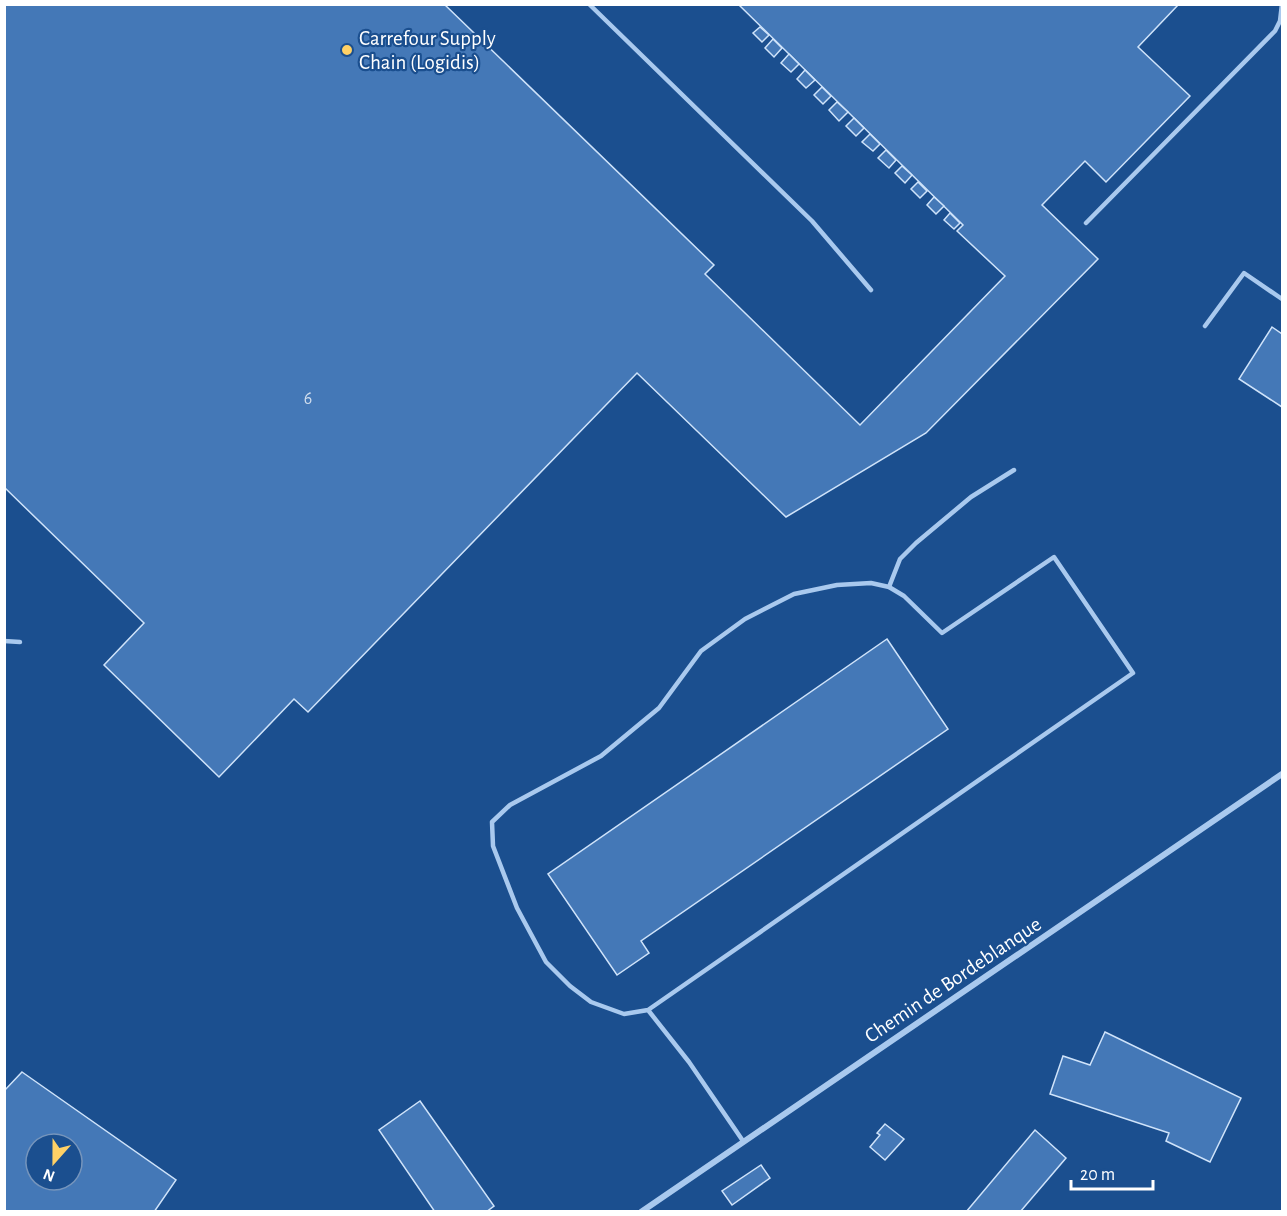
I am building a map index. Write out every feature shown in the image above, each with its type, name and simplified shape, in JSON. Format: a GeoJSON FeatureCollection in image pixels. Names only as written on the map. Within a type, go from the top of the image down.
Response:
{"type":"FeatureCollection","features":[{"type":"Feature","properties":{"kind":"street","name":"Chemin de Bordeblanque"},"geometry":{"type":"LineString","coordinates":[[641,1212],[1282,774]]}},
{"type":"Feature","properties":{"kind":"lane"},"geometry":{"type":"LineString","coordinates":[[589,4],[812,221],[872,290]]}},
{"type":"Feature","properties":{"kind":"lane"},"geometry":{"type":"LineString","coordinates":[[1086,223],[1275,31],[1280,21],[1282,4]]}},
{"type":"Feature","properties":{"kind":"lane"},"geometry":{"type":"LineString","coordinates":[[1205,326],[1244,273],[1282,299]]}},
{"type":"Feature","properties":{"kind":"lane"},"geometry":{"type":"LineString","coordinates":[[889,587],[900,560],[916,543],[971,496],[1014,470]]}},
{"type":"Feature","properties":{"kind":"lane"},"geometry":{"type":"LineString","coordinates":[[1054,557],[1133,673],[648,1010],[624,1014],[591,1002],[570,986],[546,962],[517,908],[493,846],[492,822],[510,805],[601,756],[659,708],[701,651],[745,619],[794,594],[837,585],[871,583],[889,587],[904,596],[942,633],[1054,557]]}},
{"type":"Feature","properties":{"kind":"lane"},"geometry":{"type":"LineString","coordinates":[[4,641],[20,642]]}},
{"type":"Feature","properties":{"kind":"lane"},"geometry":{"type":"LineString","coordinates":[[648,1010],[689,1062],[743,1141]]}},
{"type":"Feature","properties":{"kind":"building"},"geometry":{"type":"Polygon","coordinates":[[[4,4],[444,4],[714,265],[705,274],[860,425],[1005,276],[957,231],[963,225],[738,4],[1179,4],[1138,47],[1190,96],[1106,182],[1085,161],[1042,205],[1098,259],[926,433],[786,517],[637,373],[308,712],[294,699],[219,777],[104,665],[144,623],[4,487],[4,4]]]}},
{"type":"Feature","properties":{"kind":"building"},"geometry":{"type":"Polygon","coordinates":[[[760,27],[769,35],[762,42],[753,33],[760,27]]]}},
{"type":"Feature","properties":{"kind":"building"},"geometry":{"type":"Polygon","coordinates":[[[773,39],[782,48],[774,57],[765,48],[773,39]]]}},
{"type":"Feature","properties":{"kind":"building"},"geometry":{"type":"Polygon","coordinates":[[[789,54],[799,64],[791,72],[781,63],[789,54]]]}},
{"type":"Feature","properties":{"kind":"building"},"geometry":{"type":"Polygon","coordinates":[[[805,70],[815,80],[806,88],[797,79],[805,70]]]}},
{"type":"Feature","properties":{"kind":"building"},"geometry":{"type":"Polygon","coordinates":[[[822,87],[831,96],[823,104],[814,95],[822,87]]]}},
{"type":"Feature","properties":{"kind":"building"},"geometry":{"type":"Polygon","coordinates":[[[837,102],[848,112],[839,121],[829,110],[837,102]]]}},
{"type":"Feature","properties":{"kind":"building"},"geometry":{"type":"Polygon","coordinates":[[[854,118],[864,128],[856,136],[846,126],[854,118]]]}},
{"type":"Feature","properties":{"kind":"building"},"geometry":{"type":"Polygon","coordinates":[[[870,134],[880,144],[873,151],[862,142],[870,134]]]}},
{"type":"Feature","properties":{"kind":"building"},"geometry":{"type":"Polygon","coordinates":[[[886,150],[896,160],[889,168],[878,158],[886,150]]]}},
{"type":"Feature","properties":{"kind":"building"},"geometry":{"type":"Polygon","coordinates":[[[902,166],[912,175],[905,183],[895,173],[902,166]]]}},
{"type":"Feature","properties":{"kind":"building"},"geometry":{"type":"Polygon","coordinates":[[[918,182],[927,191],[920,198],[911,189],[918,182]]]}},
{"type":"Feature","properties":{"kind":"building"},"geometry":{"type":"Polygon","coordinates":[[[934,197],[944,206],[936,214],[927,205],[934,197]]]}},
{"type":"Feature","properties":{"kind":"building"},"geometry":{"type":"Polygon","coordinates":[[[950,213],[960,223],[954,229],[944,220],[950,213]]]}},
{"type":"Feature","properties":{"kind":"building"},"geometry":{"type":"Polygon","coordinates":[[[1272,327],[1282,334],[1282,407],[1239,379],[1272,327]]]}},
{"type":"Feature","properties":{"kind":"building"},"geometry":{"type":"Polygon","coordinates":[[[887,639],[948,729],[641,941],[649,953],[617,975],[548,874],[887,639]]]}},
{"type":"Feature","properties":{"kind":"building"},"geometry":{"type":"Polygon","coordinates":[[[1105,1032],[1241,1098],[1210,1162],[1166,1141],[1169,1133],[1050,1094],[1063,1056],[1090,1065],[1105,1032]]]}},
{"type":"Feature","properties":{"kind":"building"},"geometry":{"type":"Polygon","coordinates":[[[22,1072],[176,1180],[154,1212],[4,1212],[4,1091],[22,1072]]]}},
{"type":"Feature","properties":{"kind":"building"},"geometry":{"type":"Polygon","coordinates":[[[420,1101],[494,1206],[486,1212],[435,1212],[379,1130],[420,1101]]]}},
{"type":"Feature","properties":{"kind":"building"},"geometry":{"type":"Polygon","coordinates":[[[885,1124],[904,1139],[885,1160],[870,1147],[880,1135],[877,1133],[885,1124]]]}},
{"type":"Feature","properties":{"kind":"building"},"geometry":{"type":"Polygon","coordinates":[[[1035,1130],[1066,1158],[1020,1212],[966,1212],[1035,1130]]]}},
{"type":"Feature","properties":{"kind":"building"},"geometry":{"type":"Polygon","coordinates":[[[761,1165],[770,1178],[732,1205],[722,1191],[761,1165]]]}},
{"type":"Feature","properties":{"kind":"place","name":"Carrefour Supply Chain (Logidis)"},"geometry":{"type":"Point","coordinates":[347,50]}}]}
